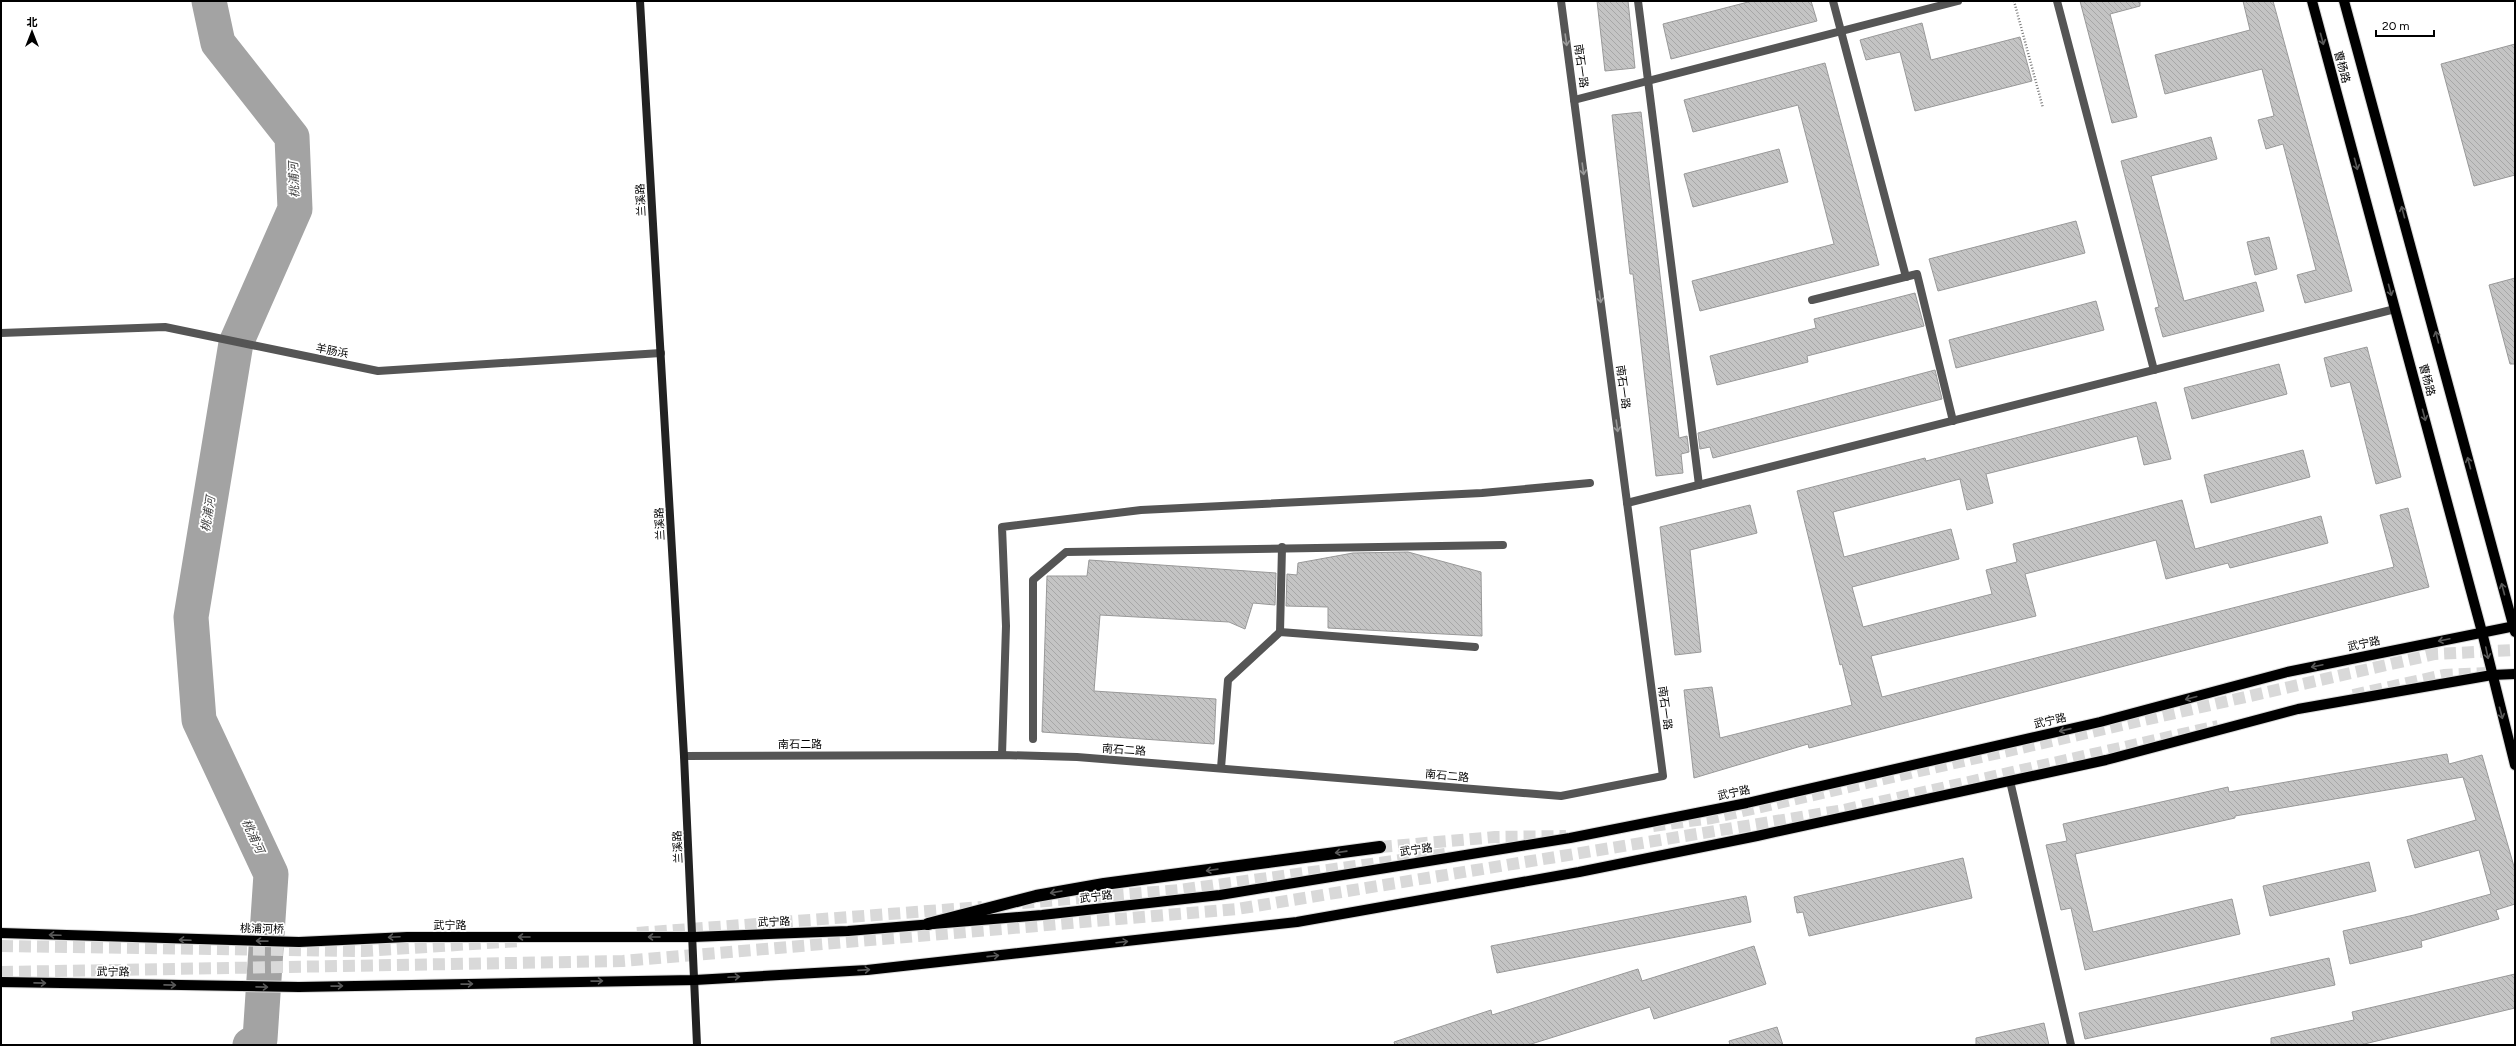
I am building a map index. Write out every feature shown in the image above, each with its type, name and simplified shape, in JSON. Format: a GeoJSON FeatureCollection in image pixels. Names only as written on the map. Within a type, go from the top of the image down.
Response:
{"type":"FeatureCollection","features":[{"type":"Feature","properties":{"kind":"highway"},"geometry":{"type":"LineString","coordinates":[[928,924],[1036,896],[1104,884],[1380,847]]}},
{"type":"Feature","properties":{"kind":"main road","name":"曹杨路"},"geometry":{"type":"LineString","coordinates":[[2312,1],[2482,632],[2515,765]]}},
{"type":"Feature","properties":{"kind":"main road","name":"曹杨路"},"geometry":{"type":"LineString","coordinates":[[2344,1],[2515,628]]}},
{"type":"Feature","properties":{"kind":"main road","name":"武宁路"},"geometry":{"type":"LineString","coordinates":[[299,942],[407,937],[693,937],[848,931],[1042,915],[1220,895],[1578,836],[1755,801],[2100,722],[2287,672],[2482,632],[2515,628]]}},
{"type":"Feature","properties":{"kind":"main road"},"geometry":{"type":"LineString","coordinates":[[695,980],[868,970],[1297,922],[1579,872],[1765,834],[2106,760],[2298,709],[2492,675],[2515,674]]}},
{"type":"Feature","properties":{"kind":"main road","name":"桃浦河桥"},"geometry":{"type":"LineString","coordinates":[[1,933],[224,941],[299,942]]}},
{"type":"Feature","properties":{"kind":"main road","name":"武宁路"},"geometry":{"type":"LineString","coordinates":[[1,982],[298,987],[695,980]]}},
{"type":"Feature","properties":{"kind":"street","name":"兰溪路"},"geometry":{"type":"LineString","coordinates":[[640,1],[684,756],[697,1045]]}},
{"type":"Feature","properties":{"kind":"street","name":"南石一路"},"geometry":{"type":"LineString","coordinates":[[1561,1],[1663,776]]}},
{"type":"Feature","properties":{"kind":"street"},"geometry":{"type":"LineString","coordinates":[[1638,1],[1699,485]]}},
{"type":"Feature","properties":{"kind":"street"},"geometry":{"type":"LineString","coordinates":[[1834,1],[1906,277]]}},
{"type":"Feature","properties":{"kind":"street"},"geometry":{"type":"LineString","coordinates":[[1574,100],[1958,1]]}},
{"type":"Feature","properties":{"kind":"street"},"geometry":{"type":"LineString","coordinates":[[2057,1],[2154,370]]}},
{"type":"Feature","properties":{"kind":"street"},"geometry":{"type":"LineString","coordinates":[[1812,300],[1917,274],[1953,421]]}},
{"type":"Feature","properties":{"kind":"street"},"geometry":{"type":"LineString","coordinates":[[1627,503],[2395,308]]}},
{"type":"Feature","properties":{"kind":"street","name":"羊肠浜"},"geometry":{"type":"LineString","coordinates":[[1,333],[165,327],[271,351],[378,371],[661,353]]}},
{"type":"Feature","properties":{"kind":"street"},"geometry":{"type":"LineString","coordinates":[[1002,755],[1006,626],[1002,527],[1141,510],[1482,493],[1590,483]]}},
{"type":"Feature","properties":{"kind":"street"},"geometry":{"type":"LineString","coordinates":[[1033,739],[1033,580],[1066,552],[1282,547],[1503,545]]}},
{"type":"Feature","properties":{"kind":"street"},"geometry":{"type":"LineString","coordinates":[[1221,768],[1228,680],[1280,632],[1282,547]]}},
{"type":"Feature","properties":{"kind":"street"},"geometry":{"type":"LineString","coordinates":[[1280,632],[1475,647]]}},
{"type":"Feature","properties":{"kind":"street","name":"南石二路"},"geometry":{"type":"LineString","coordinates":[[684,756],[1002,755],[1221,768],[1561,796],[1663,776]]}},
{"type":"Feature","properties":{"kind":"street"},"geometry":{"type":"LineString","coordinates":[[2010,781],[2071,1045]]}},
{"type":"Feature","properties":{"kind":"path"},"geometry":{"type":"LineString","coordinates":[[2014,1],[2043,108]]}},
{"type":"Feature","properties":{"kind":"building"},"geometry":{"type":"Polygon","coordinates":[[[1597,1],[1628,1],[1635,68],[1605,71],[1597,1]]]}},
{"type":"Feature","properties":{"kind":"building"},"geometry":{"type":"Polygon","coordinates":[[[1752,1],[1811,1],[1817,21],[1671,59],[1663,24],[1752,1]]]}},
{"type":"Feature","properties":{"kind":"building"},"geometry":{"type":"Polygon","coordinates":[[[2080,1],[2140,1],[2140,6],[2110,14],[2137,117],[2112,123],[2080,1]]]}},
{"type":"Feature","properties":{"kind":"building"},"geometry":{"type":"Polygon","coordinates":[[[2243,1],[2273,1],[2352,291],[2305,303],[2297,275],[2316,270],[2283,144],[2266,149],[2258,120],[2274,116],[2262,69],[2165,94],[2155,55],[2250,30],[2243,1]]]}},
{"type":"Feature","properties":{"kind":"building"},"geometry":{"type":"Polygon","coordinates":[[[1922,23],[1931,60],[2020,37],[2032,81],[1915,111],[1900,52],[1866,60],[1860,40],[1922,23]]]}},
{"type":"Feature","properties":{"kind":"building"},"geometry":{"type":"Polygon","coordinates":[[[2515,44],[2515,175],[2474,186],[2441,64],[2515,44]]]}},
{"type":"Feature","properties":{"kind":"building"},"geometry":{"type":"Polygon","coordinates":[[[1825,63],[1879,265],[1700,311],[1692,281],[1834,244],[1798,105],[1693,132],[1684,100],[1825,63]]]}},
{"type":"Feature","properties":{"kind":"building"},"geometry":{"type":"Polygon","coordinates":[[[1641,112],[1679,438],[1687,436],[1689,452],[1681,454],[1683,473],[1656,476],[1633,274],[1630,274],[1612,115],[1641,112]]]}},
{"type":"Feature","properties":{"kind":"building"},"geometry":{"type":"Polygon","coordinates":[[[2211,137],[2217,159],[2151,176],[2184,301],[2256,282],[2264,311],[2163,337],[2155,308],[2159,307],[2121,161],[2211,137]]]}},
{"type":"Feature","properties":{"kind":"building"},"geometry":{"type":"Polygon","coordinates":[[[1779,149],[1788,182],[1693,207],[1684,174],[1779,149]]]}},
{"type":"Feature","properties":{"kind":"building"},"geometry":{"type":"Polygon","coordinates":[[[2076,221],[2085,253],[1938,291],[1929,259],[2076,221]]]}},
{"type":"Feature","properties":{"kind":"building"},"geometry":{"type":"Polygon","coordinates":[[[2269,237],[2277,269],[2255,275],[2247,242],[2269,237]]]}},
{"type":"Feature","properties":{"kind":"building"},"geometry":{"type":"Polygon","coordinates":[[[2515,278],[2515,364],[2510,364],[2489,285],[2515,278]]]}},
{"type":"Feature","properties":{"kind":"building"},"geometry":{"type":"Polygon","coordinates":[[[1915,293],[1924,326],[1807,356],[1808,362],[1717,385],[1710,356],[1816,328],[1814,319],[1915,293]]]}},
{"type":"Feature","properties":{"kind":"building"},"geometry":{"type":"Polygon","coordinates":[[[2096,301],[2104,330],[1956,368],[1949,340],[2096,301]]]}},
{"type":"Feature","properties":{"kind":"building"},"geometry":{"type":"Polygon","coordinates":[[[2367,347],[2401,477],[2376,484],[2350,382],[2331,387],[2324,358],[2367,347]]]}},
{"type":"Feature","properties":{"kind":"building"},"geometry":{"type":"Polygon","coordinates":[[[2279,364],[2287,394],[2192,419],[2184,388],[2279,364]]]}},
{"type":"Feature","properties":{"kind":"building"},"geometry":{"type":"Polygon","coordinates":[[[1935,370],[1942,399],[1713,458],[1710,447],[1700,449],[1698,433],[1935,370]]]}},
{"type":"Feature","properties":{"kind":"building"},"geometry":{"type":"Polygon","coordinates":[[[2156,402],[2171,459],[2144,465],[2137,436],[1986,474],[1993,503],[1967,510],[1960,479],[1833,512],[1844,557],[1951,529],[1959,559],[1852,587],[1863,627],[1992,594],[1986,570],[2017,562],[2013,544],[2182,500],[2195,549],[2321,516],[2328,543],[2230,568],[2228,563],[2166,579],[2156,540],[2025,574],[2036,616],[1871,656],[1882,697],[2394,567],[2380,515],[2408,508],[2429,587],[1809,748],[1808,744],[1694,778],[1684,690],[1712,687],[1720,738],[1852,705],[1842,664],[1840,665],[1797,491],[1925,458],[1926,461],[2156,402]]]}},
{"type":"Feature","properties":{"kind":"building"},"geometry":{"type":"Polygon","coordinates":[[[2303,450],[2310,477],[2211,503],[2204,475],[2303,450]]]}},
{"type":"Feature","properties":{"kind":"building"},"geometry":{"type":"Polygon","coordinates":[[[1750,505],[1757,533],[1690,550],[1701,652],[1675,655],[1660,527],[1750,505]]]}},
{"type":"Feature","properties":{"kind":"building"},"geometry":{"type":"Polygon","coordinates":[[[1408,552],[1481,572],[1482,636],[1328,628],[1328,607],[1286,606],[1287,574],[1297,575],[1298,563],[1353,553],[1408,552]]]}},
{"type":"Feature","properties":{"kind":"building"},"geometry":{"type":"Polygon","coordinates":[[[1089,560],[1276,573],[1275,605],[1253,603],[1245,629],[1229,622],[1100,615],[1094,691],[1216,699],[1214,744],[1042,732],[1047,576],[1087,576],[1089,560]]]}},
{"type":"Feature","properties":{"kind":"building"},"geometry":{"type":"Polygon","coordinates":[[[2447,754],[2449,764],[2482,755],[2515,870],[2515,904],[2496,910],[2499,919],[2421,941],[2422,947],[2350,964],[2343,931],[2414,915],[2491,894],[2479,850],[2415,868],[2407,840],[2476,820],[2463,777],[2235,816],[2235,818],[2075,854],[2093,932],[2232,899],[2240,934],[2085,970],[2071,908],[2061,910],[2046,845],[2067,841],[2063,824],[2228,787],[2229,792],[2447,754]]]}},
{"type":"Feature","properties":{"kind":"building"},"geometry":{"type":"Polygon","coordinates":[[[1963,858],[1972,898],[1809,936],[1803,912],[1797,913],[1794,897],[1963,858]]]}},
{"type":"Feature","properties":{"kind":"building"},"geometry":{"type":"Polygon","coordinates":[[[2369,862],[2376,891],[2270,916],[2263,886],[2369,862]]]}},
{"type":"Feature","properties":{"kind":"building"},"geometry":{"type":"Polygon","coordinates":[[[1746,896],[1751,922],[1497,973],[1491,946],[1746,896]]]}},
{"type":"Feature","properties":{"kind":"building"},"geometry":{"type":"Polygon","coordinates":[[[1754,946],[1766,984],[1654,1019],[1650,1007],[1528,1045],[1395,1045],[1394,1042],[1491,1010],[1492,1015],[1638,969],[1642,981],[1754,946]]]}},
{"type":"Feature","properties":{"kind":"building"},"geometry":{"type":"Polygon","coordinates":[[[2329,958],[2335,985],[2085,1039],[2079,1013],[2329,958]]]}},
{"type":"Feature","properties":{"kind":"building"},"geometry":{"type":"Polygon","coordinates":[[[2515,974],[2515,1008],[2360,1045],[2271,1045],[2271,1038],[2354,1020],[2352,1012],[2515,974]]]}},
{"type":"Feature","properties":{"kind":"building"},"geometry":{"type":"Polygon","coordinates":[[[2044,1023],[2049,1045],[1976,1045],[1976,1038],[2044,1023]]]}},
{"type":"Feature","properties":{"kind":"building"},"geometry":{"type":"Polygon","coordinates":[[[1777,1027],[1783,1045],[1730,1045],[1729,1041],[1777,1027]]]}},
{"type":"Feature","properties":{"kind":"waterway","name":"桃浦河"},"geometry":{"type":"LineString","coordinates":[[209,1],[218,43],[292,137],[295,209],[236,343],[191,617],[199,720],[271,874],[260,1039],[250,1045]]}},
{"type":"Feature","properties":{"kind":"tunnel"},"geometry":{"type":"LineString","coordinates":[[1653,826],[1712,818],[2435,654],[2515,650]]}},
{"type":"Feature","properties":{"kind":"tunnel"},"geometry":{"type":"LineString","coordinates":[[2353,695],[2444,675],[2488,673]]}},
{"type":"Feature","properties":{"kind":"tunnel"},"geometry":{"type":"LineString","coordinates":[[1,972],[623,961],[1237,909],[1844,810],[2218,726]]}},
{"type":"Feature","properties":{"kind":"tunnel"},"geometry":{"type":"LineString","coordinates":[[1380,847],[1495,837],[1566,836]]}},
{"type":"Feature","properties":{"kind":"tunnel"},"geometry":{"type":"LineString","coordinates":[[1022,903],[1179,890],[1445,854]]}},
{"type":"Feature","properties":{"kind":"tunnel"},"geometry":{"type":"LineString","coordinates":[[637,933],[982,907]]}},
{"type":"Feature","properties":{"kind":"tunnel"},"geometry":{"type":"LineString","coordinates":[[1,946],[364,951],[519,941]]}}]}
